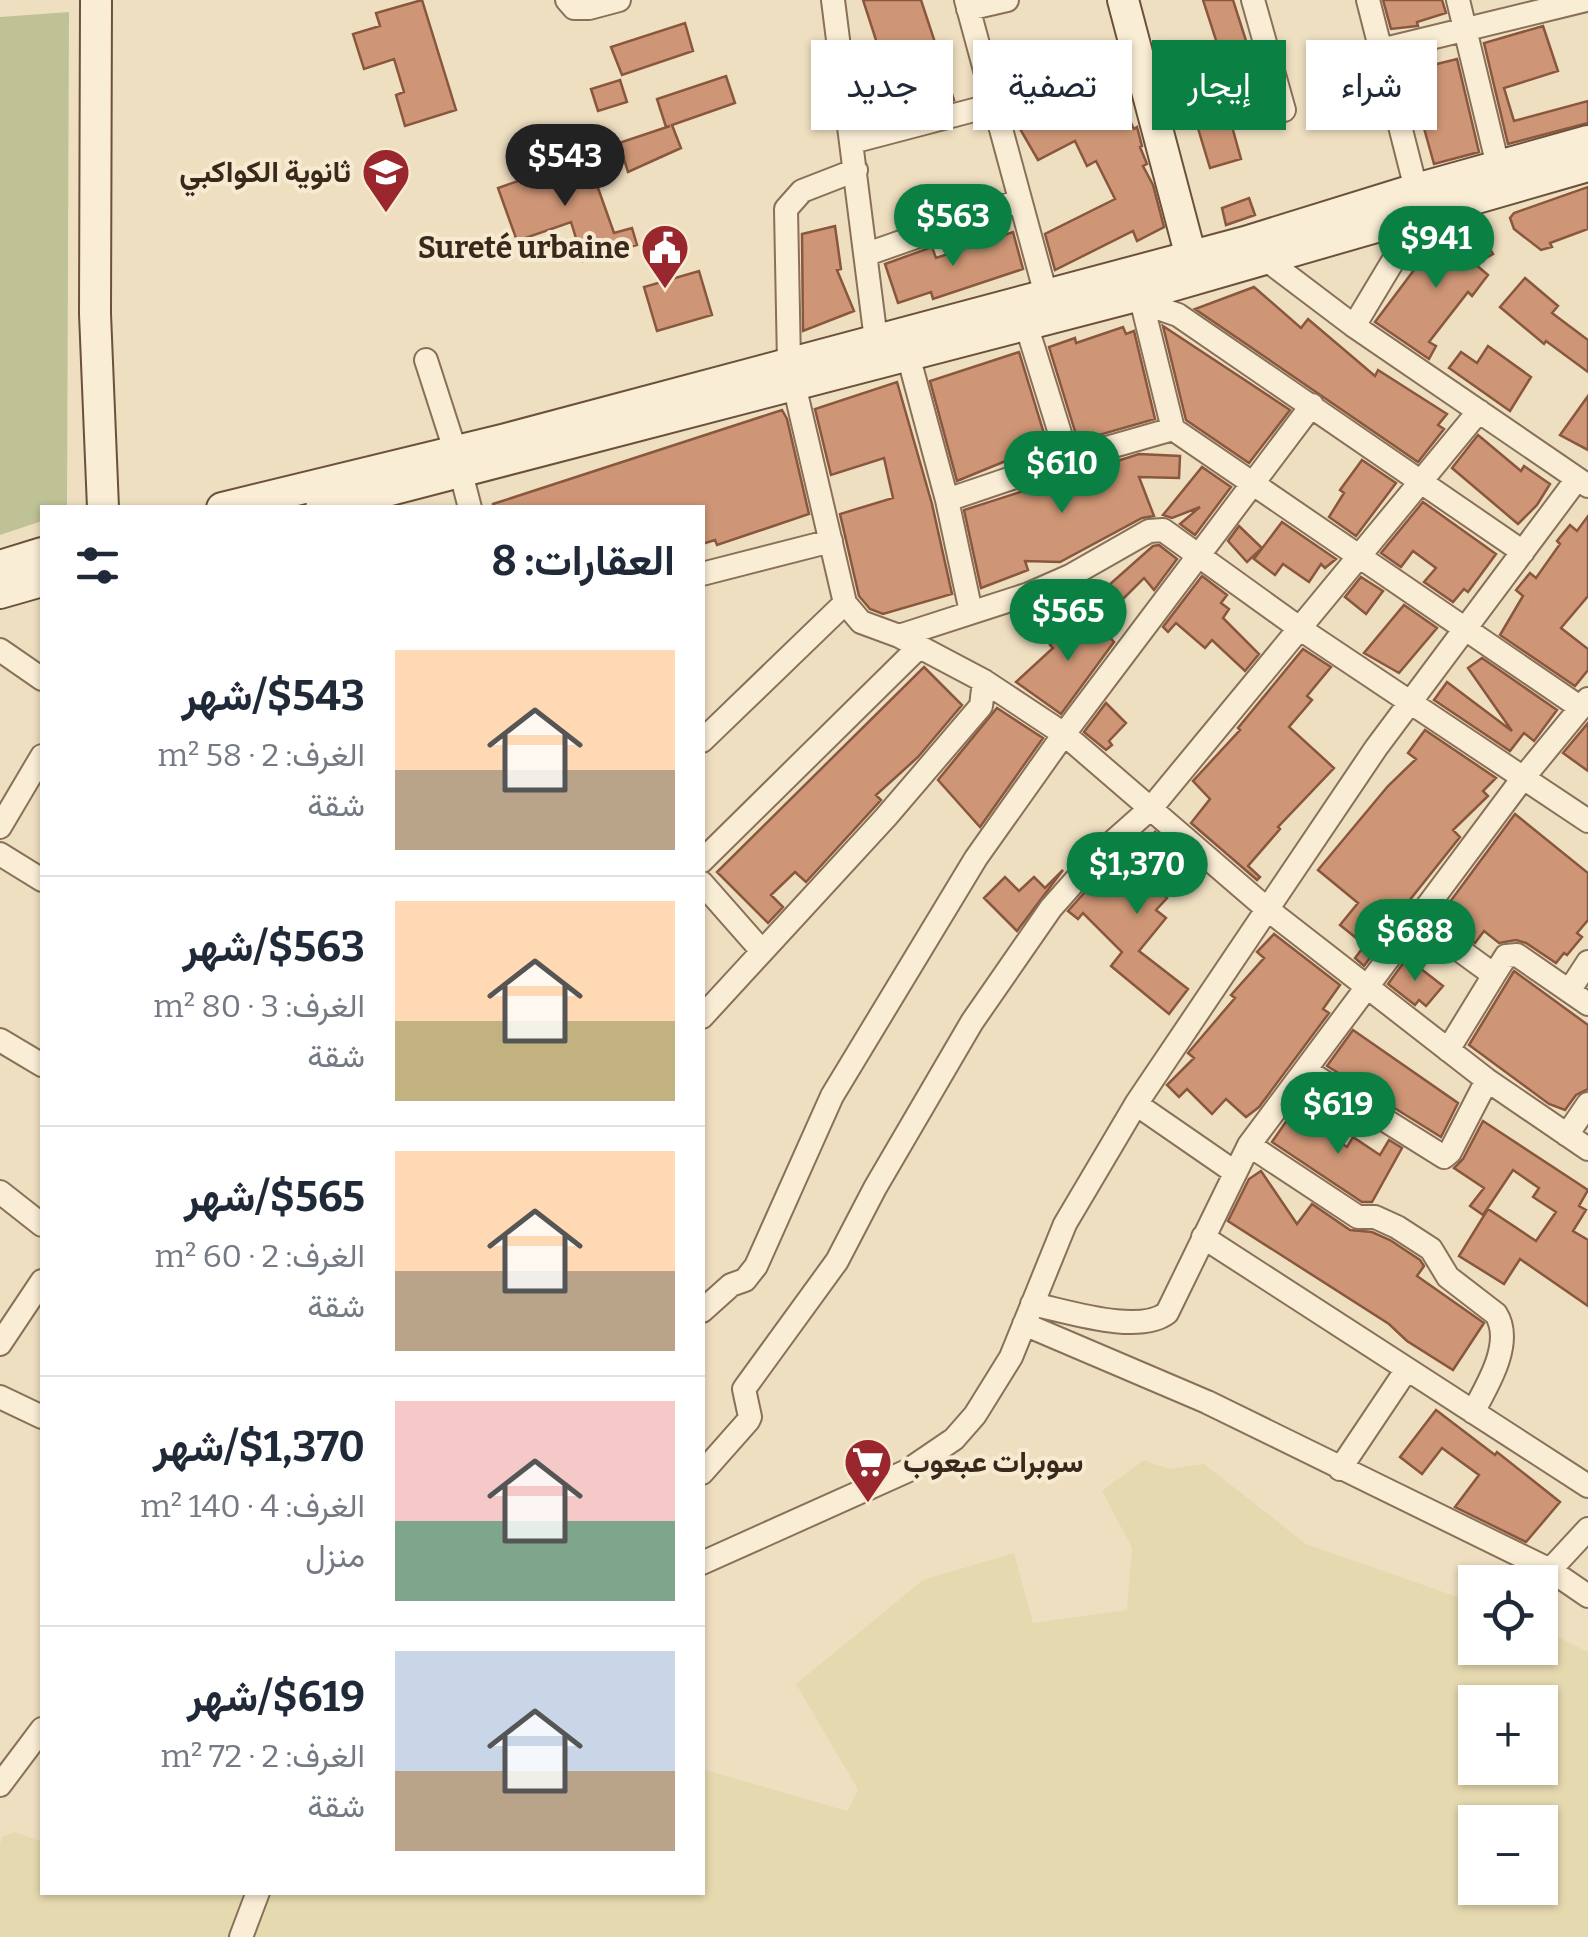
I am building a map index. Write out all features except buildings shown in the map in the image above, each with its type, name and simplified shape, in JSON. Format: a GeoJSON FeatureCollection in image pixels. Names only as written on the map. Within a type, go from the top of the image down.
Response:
{"type":"FeatureCollection","features":[{"type":"Feature","properties":{"kind":"main road"},"geometry":{"type":"LineString","coordinates":[[96,0],[95,314],[103,505]]}},
{"type":"Feature","properties":{"kind":"main road"},"geometry":{"type":"LineString","coordinates":[[1124,0],[1194,268]]}},
{"type":"Feature","properties":{"kind":"main road"},"geometry":{"type":"LineString","coordinates":[[1420,200],[1498,166],[1588,141]]}},
{"type":"Feature","properties":{"kind":"main road"},"geometry":{"type":"LineString","coordinates":[[791,374],[876,340],[1046,296],[1194,268],[1420,200],[1588,166]]}},
{"type":"Feature","properties":{"kind":"main road"},"geometry":{"type":"LineString","coordinates":[[237,505],[458,461],[791,374],[908,355],[1141,299],[1194,268]]}},
{"type":"Feature","properties":{"kind":"main road"},"geometry":{"type":"LineString","coordinates":[[329,505],[458,461]]}},
{"type":"Feature","properties":{"kind":"main road"},"geometry":{"type":"LineString","coordinates":[[0,566],[40,555]]}},
{"type":"Feature","properties":{"kind":"main road"},"geometry":{"type":"LineString","coordinates":[[0,592],[40,582]]}},
{"type":"Feature","properties":{"kind":"street"},"geometry":{"type":"LineString","coordinates":[[566,0],[581,9],[619,0]]}},
{"type":"Feature","properties":{"kind":"street"},"geometry":{"type":"LineString","coordinates":[[833,0],[876,340]]}},
{"type":"Feature","properties":{"kind":"street"},"geometry":{"type":"LineString","coordinates":[[976,40],[967,4],[1007,0]]}},
{"type":"Feature","properties":{"kind":"street"},"geometry":{"type":"LineString","coordinates":[[1253,0],[1264,40]]}},
{"type":"Feature","properties":{"kind":"street"},"geometry":{"type":"LineString","coordinates":[[1368,0],[1378,40]]}},
{"type":"Feature","properties":{"kind":"street"},"geometry":{"type":"LineString","coordinates":[[1458,0],[1498,166]]}},
{"type":"Feature","properties":{"kind":"street"},"geometry":{"type":"LineString","coordinates":[[1423,40],[1586,0]]}},
{"type":"Feature","properties":{"kind":"street"},"geometry":{"type":"LineString","coordinates":[[852,142],[973,110]]}},
{"type":"Feature","properties":{"kind":"street"},"geometry":{"type":"LineString","coordinates":[[1000,130],[1046,296]]}},
{"type":"Feature","properties":{"kind":"street"},"geometry":{"type":"LineString","coordinates":[[1354,326],[1420,200],[1402,130]]}},
{"type":"Feature","properties":{"kind":"street"},"geometry":{"type":"LineString","coordinates":[[856,170],[802,191],[786,210],[791,374],[845,603],[861,622],[984,681],[1064,734],[1267,909],[1487,1080],[1588,1149]]}},
{"type":"Feature","properties":{"kind":"street"},"geometry":{"type":"LineString","coordinates":[[867,254],[1019,201]]}},
{"type":"Feature","properties":{"kind":"street"},"geometry":{"type":"LineString","coordinates":[[705,1562],[934,1456],[976,1415],[1012,1358],[1065,1224],[1136,1104],[1410,701],[1522,552],[1583,482],[1354,326],[1254,250]]}},
{"type":"Feature","properties":{"kind":"street"},"geometry":{"type":"LineString","coordinates":[[1141,299],[1178,316],[1522,552]]}},
{"type":"Feature","properties":{"kind":"street"},"geometry":{"type":"LineString","coordinates":[[1028,1314],[1135,1323],[1158,1319],[1166,1313],[1248,1145],[1524,778],[1585,704],[1359,557],[1173,429],[1141,299]]}},
{"type":"Feature","properties":{"kind":"street"},"geometry":{"type":"LineString","coordinates":[[1026,324],[1068,459]]}},
{"type":"Feature","properties":{"kind":"street"},"geometry":{"type":"LineString","coordinates":[[908,355],[947,500],[971,612]]}},
{"type":"Feature","properties":{"kind":"street"},"geometry":{"type":"LineString","coordinates":[[426,360],[469,505]]}},
{"type":"Feature","properties":{"kind":"street"},"geometry":{"type":"LineString","coordinates":[[705,1308],[731,1285],[745,1280],[756,1266],[832,1096],[976,858],[1064,734],[1312,405]]}},
{"type":"Feature","properties":{"kind":"street"},"geometry":{"type":"LineString","coordinates":[[705,1470],[748,1422],[744,1389],[837,1261],[891,1159],[972,1022],[1051,908],[1098,855],[1152,807],[1479,411]]}},
{"type":"Feature","properties":{"kind":"street"},"geometry":{"type":"LineString","coordinates":[[947,500],[1173,429]]}},
{"type":"Feature","properties":{"kind":"street"},"geometry":{"type":"LineString","coordinates":[[705,859],[909,642],[971,612],[1043,588],[1156,529],[1200,555],[1302,630],[1588,821]]}},
{"type":"Feature","properties":{"kind":"street"},"geometry":{"type":"LineString","coordinates":[[705,573],[831,541]]}},
{"type":"Feature","properties":{"kind":"street"},"geometry":{"type":"LineString","coordinates":[[705,739],[845,603]]}},
{"type":"Feature","properties":{"kind":"street"},"geometry":{"type":"LineString","coordinates":[[0,650],[40,679]]}},
{"type":"Feature","properties":{"kind":"street"},"geometry":{"type":"LineString","coordinates":[[705,1014],[886,817],[981,706],[984,681]]}},
{"type":"Feature","properties":{"kind":"street"},"geometry":{"type":"LineString","coordinates":[[0,827],[40,759]]}},
{"type":"Feature","properties":{"kind":"street"},"geometry":{"type":"LineString","coordinates":[[0,854],[40,879]]}},
{"type":"Feature","properties":{"kind":"street"},"geometry":{"type":"LineString","coordinates":[[705,886],[760,950]]}},
{"type":"Feature","properties":{"kind":"street"},"geometry":{"type":"LineString","coordinates":[[1417,919],[1494,974]]}},
{"type":"Feature","properties":{"kind":"street"},"geometry":{"type":"LineString","coordinates":[[1448,1050],[1506,956],[1516,955],[1579,998],[1588,962]]}},
{"type":"Feature","properties":{"kind":"street"},"geometry":{"type":"LineString","coordinates":[[0,1040],[40,1064]]}},
{"type":"Feature","properties":{"kind":"street"},"geometry":{"type":"LineString","coordinates":[[1305,1070],[1444,1157],[1487,1080]]}},
{"type":"Feature","properties":{"kind":"street"},"geometry":{"type":"LineString","coordinates":[[1136,1104],[1233,1172]]}},
{"type":"Feature","properties":{"kind":"street"},"geometry":{"type":"LineString","coordinates":[[1567,1135],[1588,1104]]}},
{"type":"Feature","properties":{"kind":"street"},"geometry":{"type":"LineString","coordinates":[[1248,1145],[1358,1217],[1375,1217],[1431,1249],[1448,1277],[1496,1314],[1501,1322],[1495,1369],[1473,1412]]}},
{"type":"Feature","properties":{"kind":"street"},"geometry":{"type":"LineString","coordinates":[[0,1192],[40,1223]]}},
{"type":"Feature","properties":{"kind":"street"},"geometry":{"type":"LineString","coordinates":[[1203,1237],[1588,1486]]}},
{"type":"Feature","properties":{"kind":"street"},"geometry":{"type":"LineString","coordinates":[[0,1344],[40,1284]]}},
{"type":"Feature","properties":{"kind":"street"},"geometry":{"type":"LineString","coordinates":[[1028,1314],[1540,1565]]}},
{"type":"Feature","properties":{"kind":"street"},"geometry":{"type":"LineString","coordinates":[[1340,1470],[1407,1370]]}},
{"type":"Feature","properties":{"kind":"street"},"geometry":{"type":"LineString","coordinates":[[0,1398],[40,1416]]}},
{"type":"Feature","properties":{"kind":"street"},"geometry":{"type":"LineString","coordinates":[[1555,1565],[1588,1529]]}},
{"type":"Feature","properties":{"kind":"street"},"geometry":{"type":"LineString","coordinates":[[1558,1575],[1588,1596]]}},
{"type":"Feature","properties":{"kind":"street"},"geometry":{"type":"LineString","coordinates":[[0,1786],[40,1732]]}},
{"type":"Feature","properties":{"kind":"street"},"geometry":{"type":"LineString","coordinates":[[241,1937],[257,1895]]}},
{"type":"Feature","properties":{"kind":"shaded area"},"geometry":{"type":"Polygon","coordinates":[[[1144,1460],[1169,1469],[1204,1464],[1306,1544],[1458,1597],[1458,1665],[1558,1665],[1558,1637],[1588,1652],[1588,1937],[254,1937],[270,1895],[705,1895],[705,1770],[847,1811],[858,1790],[796,1684],[923,1580],[1014,1553],[1033,1623],[1127,1610],[1132,1548],[1102,1491],[1144,1460]]]}},
{"type":"Feature","properties":{"kind":"shaded area"},"geometry":{"type":"Polygon","coordinates":[[[15,1832],[40,1841],[40,1895],[245,1895],[229,1937],[0,1937],[2,1837],[15,1832]]]}},
{"type":"Feature","properties":{"kind":"green space"},"geometry":{"type":"Polygon","coordinates":[[[69,12],[67,505],[40,505],[40,522],[0,535],[0,17],[69,12]]]}},
{"type":"Feature","properties":{"kind":"place","name":"ثانوية الكواكبي"},"geometry":{"type":"Point","coordinates":[386,214]}},
{"type":"Feature","properties":{"kind":"place","name":"Sureté urbaine"},"geometry":{"type":"Point","coordinates":[665,290]}},
{"type":"Feature","properties":{"kind":"place","name":"سوبرات عبعوب"},"geometry":{"type":"Point","coordinates":[868,1504]}}]}
